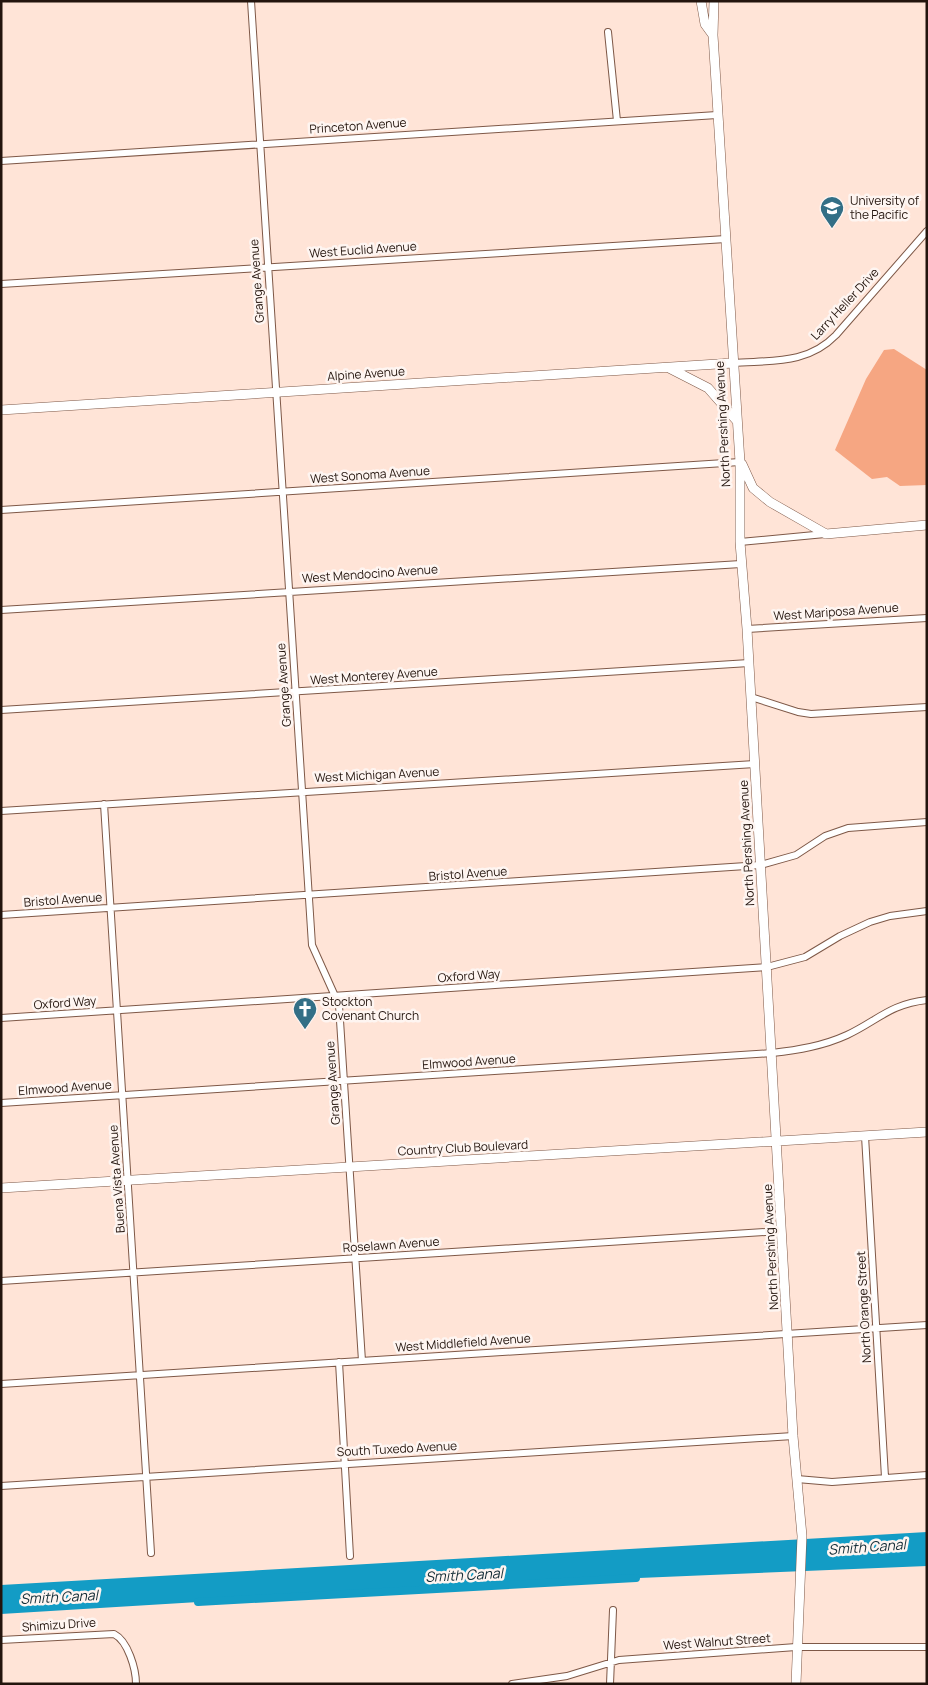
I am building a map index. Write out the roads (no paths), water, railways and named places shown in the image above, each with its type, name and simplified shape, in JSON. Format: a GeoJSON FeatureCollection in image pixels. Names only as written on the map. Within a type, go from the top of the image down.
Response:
{"type":"FeatureCollection","features":[{"type":"Feature","properties":{"kind":"street","name":"Grange Avenue"},"geometry":{"type":"LineString","coordinates":[[251,1],[308,896],[312,945],[340,1005],[362,1361]]}},
{"type":"Feature","properties":{"kind":"street"},"geometry":{"type":"LineString","coordinates":[[701,1],[705,24],[712,35]]}},
{"type":"Feature","properties":{"kind":"street","name":"North Pershing Avenue"},"geometry":{"type":"LineString","coordinates":[[714,1],[712,35],[726,239],[732,363],[740,462],[741,564],[747,629],[793,1436],[802,1536],[796,1684]]}},
{"type":"Feature","properties":{"kind":"street"},"geometry":{"type":"LineString","coordinates":[[608,32],[612,53],[616,121]]}},
{"type":"Feature","properties":{"kind":"street","name":"Princeton Avenue"},"geometry":{"type":"LineString","coordinates":[[1,161],[717,114]]}},
{"type":"Feature","properties":{"kind":"street","name":"Larry Heller Drive"},"geometry":{"type":"LineString","coordinates":[[732,363],[796,358],[820,349],[836,335],[927,231]]}},
{"type":"Feature","properties":{"kind":"street","name":"West Euclid Avenue"},"geometry":{"type":"LineString","coordinates":[[1,284],[726,239]]}},
{"type":"Feature","properties":{"kind":"street","name":"Alpine Avenue"},"geometry":{"type":"LineString","coordinates":[[1,410],[732,363]]}},
{"type":"Feature","properties":{"kind":"street"},"geometry":{"type":"LineString","coordinates":[[666,367],[692,378],[708,388],[737,421]]}},
{"type":"Feature","properties":{"kind":"street"},"geometry":{"type":"LineString","coordinates":[[740,462],[753,488],[770,502],[826,534]]}},
{"type":"Feature","properties":{"kind":"street","name":"West Sonoma Avenue"},"geometry":{"type":"LineString","coordinates":[[1,510],[740,462]]}},
{"type":"Feature","properties":{"kind":"street"},"geometry":{"type":"LineString","coordinates":[[740,542],[927,524]]}},
{"type":"Feature","properties":{"kind":"street","name":"West Mendocino Avenue"},"geometry":{"type":"LineString","coordinates":[[1,610],[741,564]]}},
{"type":"Feature","properties":{"kind":"street","name":"West Mariposa Avenue"},"geometry":{"type":"LineString","coordinates":[[747,629],[927,618]]}},
{"type":"Feature","properties":{"kind":"street","name":"West Monterey Avenue"},"geometry":{"type":"LineString","coordinates":[[1,710],[749,663]]}},
{"type":"Feature","properties":{"kind":"street"},"geometry":{"type":"LineString","coordinates":[[751,697],[798,712],[811,714],[927,707]]}},
{"type":"Feature","properties":{"kind":"street","name":"West Michigan Avenue"},"geometry":{"type":"LineString","coordinates":[[1,811],[755,764]]}},
{"type":"Feature","properties":{"kind":"street","name":"Buena Vista Avenue"},"geometry":{"type":"LineString","coordinates":[[104,804],[151,1553]]}},
{"type":"Feature","properties":{"kind":"street","name":"Bristol Avenue"},"geometry":{"type":"LineString","coordinates":[[1,915],[761,866],[796,855],[825,836],[848,828],[927,822]]}},
{"type":"Feature","properties":{"kind":"street","name":"Oxford Way"},"geometry":{"type":"LineString","coordinates":[[1,1018],[767,967],[805,957],[840,936],[870,922],[890,916],[927,911]]}},
{"type":"Feature","properties":{"kind":"street","name":"Elmwood Avenue"},"geometry":{"type":"LineString","coordinates":[[1,1103],[772,1053],[804,1049],[836,1040],[891,1009],[927,1000]]}},
{"type":"Feature","properties":{"kind":"street","name":"Country Club Boulevard"},"geometry":{"type":"LineString","coordinates":[[1,1188],[927,1132]]}},
{"type":"Feature","properties":{"kind":"street","name":"North Orange Street"},"geometry":{"type":"LineString","coordinates":[[865,1136],[885,1478]]}},
{"type":"Feature","properties":{"kind":"street","name":"Roselawn Avenue"},"geometry":{"type":"LineString","coordinates":[[1,1281],[781,1231]]}},
{"type":"Feature","properties":{"kind":"street","name":"West Middlefield Avenue"},"geometry":{"type":"LineString","coordinates":[[1,1384],[787,1332],[927,1325]]}},
{"type":"Feature","properties":{"kind":"street"},"geometry":{"type":"LineString","coordinates":[[339,1362],[350,1556]]}},
{"type":"Feature","properties":{"kind":"street","name":"South Tuxedo Avenue"},"geometry":{"type":"LineString","coordinates":[[1,1486],[793,1436]]}},
{"type":"Feature","properties":{"kind":"street"},"geometry":{"type":"LineString","coordinates":[[797,1478],[832,1482],[927,1475]]}},
{"type":"Feature","properties":{"kind":"street"},"geometry":{"type":"LineString","coordinates":[[610,1684],[613,1610]]}},
{"type":"Feature","properties":{"kind":"street","name":"Shimizu Drive"},"geometry":{"type":"LineString","coordinates":[[1,1640],[110,1633],[118,1636],[129,1654],[136,1684]]}},
{"type":"Feature","properties":{"kind":"street","name":"West Walnut Street"},"geometry":{"type":"LineString","coordinates":[[512,1684],[568,1676],[611,1661],[796,1647],[927,1647]]}},
{"type":"Feature","properties":{"kind":"water"},"geometry":{"type":"Polygon","coordinates":[[[927,1532],[927,1566],[493,1584],[1,1614],[1,1585],[927,1532]]]}},
{"type":"Feature","properties":{"kind":"waterway","name":"Smith Canal"},"geometry":{"type":"LineString","coordinates":[[198,1602],[636,1578]]}},
{"type":"Feature","properties":{"kind":"place","name":"University of the Pacific"},"geometry":{"type":"Point","coordinates":[832,229]}},
{"type":"Feature","properties":{"kind":"place","name":"Stockton Covenant Church"},"geometry":{"type":"Point","coordinates":[305,1030]}}]}
